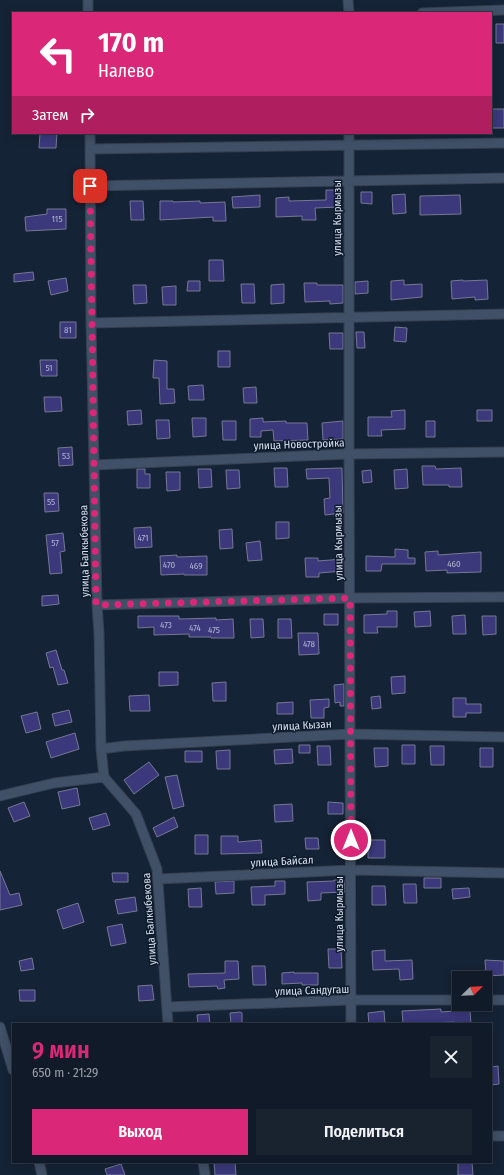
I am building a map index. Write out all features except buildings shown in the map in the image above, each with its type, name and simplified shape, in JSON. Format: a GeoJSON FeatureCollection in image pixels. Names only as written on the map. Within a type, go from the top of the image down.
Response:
{"type":"FeatureCollection","features":[{"type":"Feature","properties":{"kind":"street"},"geometry":{"type":"LineString","coordinates":[[88,0],[88,12]]}},
{"type":"Feature","properties":{"kind":"street"},"geometry":{"type":"LineString","coordinates":[[348,0],[349,12]]}},
{"type":"Feature","properties":{"kind":"street"},"geometry":{"type":"LineString","coordinates":[[449,12],[504,10]]}},
{"type":"Feature","properties":{"kind":"street","name":"улица Балкыбекова"},"geometry":{"type":"LineString","coordinates":[[90,134],[91,323],[96,605],[99,633],[101,749],[104,777],[136,814],[157,869],[168,1023]]}},
{"type":"Feature","properties":{"kind":"street","name":"улица Кырмызы"},"geometry":{"type":"LineString","coordinates":[[349,134],[348,317],[351,1023]]}},
{"type":"Feature","properties":{"kind":"street"},"geometry":{"type":"LineString","coordinates":[[90,149],[504,143]]}},
{"type":"Feature","properties":{"kind":"street"},"geometry":{"type":"LineString","coordinates":[[90,186],[504,178]]}},
{"type":"Feature","properties":{"kind":"street"},"geometry":{"type":"LineString","coordinates":[[91,323],[504,314]]}},
{"type":"Feature","properties":{"kind":"street","name":"улица Новостройка"},"geometry":{"type":"LineString","coordinates":[[94,465],[349,454],[504,452]]}},
{"type":"Feature","properties":{"kind":"street"},"geometry":{"type":"LineString","coordinates":[[96,605],[350,598],[504,597]]}},
{"type":"Feature","properties":{"kind":"street","name":"улица Кызан"},"geometry":{"type":"LineString","coordinates":[[101,749],[124,746],[350,734],[504,737]]}},
{"type":"Feature","properties":{"kind":"street"},"geometry":{"type":"LineString","coordinates":[[0,796],[54,783],[104,777]]}},
{"type":"Feature","properties":{"kind":"street","name":"улица Байсал"},"geometry":{"type":"LineString","coordinates":[[158,879],[351,870],[504,873]]}},
{"type":"Feature","properties":{"kind":"street","name":"улица Сандугаш"},"geometry":{"type":"LineString","coordinates":[[167,1007],[351,1000],[452,1000]]}},
{"type":"Feature","properties":{"kind":"street"},"geometry":{"type":"LineString","coordinates":[[492,1000],[504,1000]]}},
{"type":"Feature","properties":{"kind":"street"},"geometry":{"type":"LineString","coordinates":[[0,1027],[12,1067]]}},
{"type":"Feature","properties":{"kind":"street"},"geometry":{"type":"LineString","coordinates":[[492,1136],[504,1136]]}},
{"type":"Feature","properties":{"kind":"street"},"geometry":{"type":"LineString","coordinates":[[39,1163],[42,1175]]}},
{"type":"Feature","properties":{"kind":"street"},"geometry":{"type":"LineString","coordinates":[[203,1163],[205,1175]]}},
{"type":"Feature","properties":{"kind":"route"},"geometry":{"type":"LineString","coordinates":[[90,186],[96,605],[350,598],[351,840]]}}]}
